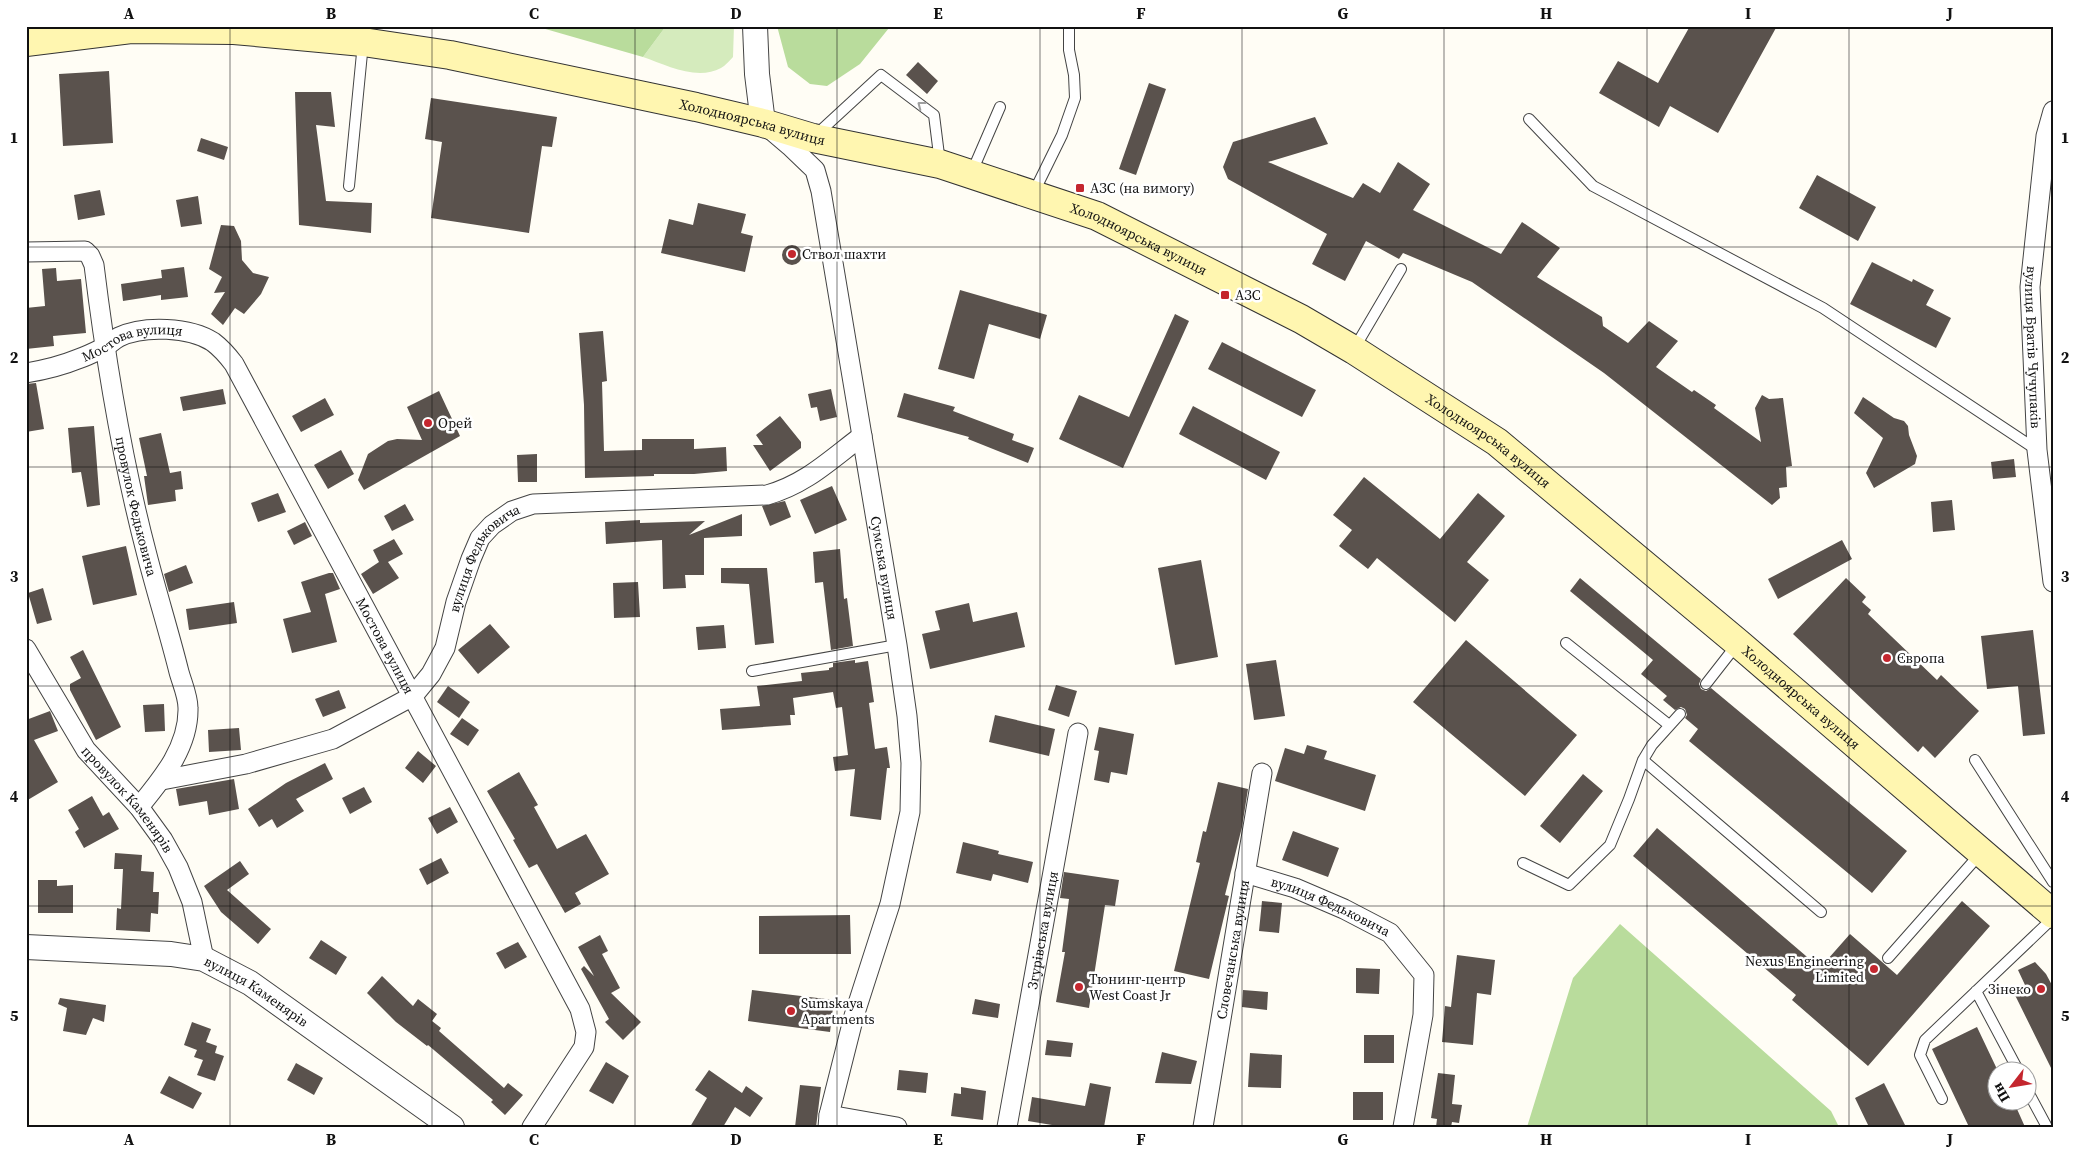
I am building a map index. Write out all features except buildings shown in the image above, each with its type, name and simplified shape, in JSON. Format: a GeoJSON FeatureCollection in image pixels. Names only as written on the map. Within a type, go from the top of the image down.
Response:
{"type":"FeatureCollection","features":[{"type":"Feature","properties":{"kind":"main road","name":"Холодноярська вулиця"},"geometry":{"type":"LineString","coordinates":[[26,42],[131,29],[234,30],[364,42],[450,55],[568,79],[763,123],[813,138],[940,164],[1097,216],[1301,319],[1354,350],[1497,442],[1738,644],[1981,852],[2051,904]]}},
{"type":"Feature","properties":{"kind":"street"},"geometry":{"type":"LineString","coordinates":[[755,26],[757,74],[763,123]]}},
{"type":"Feature","properties":{"kind":"street","name":"вулиця Братів Чучупаків"},"geometry":{"type":"LineString","coordinates":[[2053,112],[2046,136],[2030,287],[2036,450],[2053,582]]}},
{"type":"Feature","properties":{"kind":"street","name":"Сумська вулиця"},"geometry":{"type":"LineString","coordinates":[[763,123],[814,170],[821,191],[897,645],[911,754],[910,812],[890,904],[854,1016],[829,1121]]}},
{"type":"Feature","properties":{"kind":"street","name":"провулок Федьковича"},"geometry":{"type":"LineString","coordinates":[[26,252],[85,251],[90,256],[94,266],[113,406],[146,554],[188,708],[184,735],[176,756],[162,780],[139,807]]}},
{"type":"Feature","properties":{"kind":"street","name":"Мостова вулиця"},"geometry":{"type":"LineString","coordinates":[[26,373],[50,369],[104,348],[119,337],[145,330],[173,330],[194,333],[212,342],[225,352],[234,364],[580,1009],[586,1032],[584,1048],[532,1127]]}},
{"type":"Feature","properties":{"kind":"street","name":"вулиця Федьковича"},"geometry":{"type":"LineString","coordinates":[[162,780],[246,764],[333,739],[413,696],[431,674],[445,648],[456,602],[480,538],[492,524],[512,511],[533,504],[766,495],[786,490],[807,479],[862,436]]}},
{"type":"Feature","properties":{"kind":"street","name":"провулок Каменярів"},"geometry":{"type":"LineString","coordinates":[[26,650],[86,750],[139,807],[163,840],[178,867],[192,902],[204,959]]}},
{"type":"Feature","properties":{"kind":"street","name":"Згурівська вулиця"},"geometry":{"type":"LineString","coordinates":[[1007,1127],[1078,732]]}},
{"type":"Feature","properties":{"kind":"street","name":"Словечанська вулиця"},"geometry":{"type":"LineString","coordinates":[[1203,1127],[1262,773]]}},
{"type":"Feature","properties":{"kind":"street","name":"вулиця Федьковича"},"geometry":{"type":"LineString","coordinates":[[1245,873],[1295,888],[1336,905],[1390,933],[1424,976],[1423,1015],[1403,1127]]}},
{"type":"Feature","properties":{"kind":"street","name":"вулиця Каменярів"},"geometry":{"type":"LineString","coordinates":[[26,947],[171,954],[204,959],[250,983],[452,1127]]}},
{"type":"Feature","properties":{"kind":"street"},"geometry":{"type":"LineString","coordinates":[[829,1121],[898,1127]]}},
{"type":"Feature","properties":{"kind":"lane"},"geometry":{"type":"LineString","coordinates":[[1033,195],[1062,135],[1074,98],[1074,75],[1069,50],[1069,26]]}},
{"type":"Feature","properties":{"kind":"lane"},"geometry":{"type":"LineString","coordinates":[[349,186],[364,42]]}},
{"type":"Feature","properties":{"kind":"lane"},"geometry":{"type":"LineString","coordinates":[[813,138],[881,75],[934,115],[940,164]]}},
{"type":"Feature","properties":{"kind":"lane"},"geometry":{"type":"LineString","coordinates":[[971,175],[1000,107]]}},
{"type":"Feature","properties":{"kind":"lane"},"geometry":{"type":"LineString","coordinates":[[1529,119],[1593,186],[1823,308],[2036,450]]}},
{"type":"Feature","properties":{"kind":"lane"},"geometry":{"type":"LineString","coordinates":[[1354,350],[1401,269]]}},
{"type":"Feature","properties":{"kind":"lane"},"geometry":{"type":"LineString","coordinates":[[1566,643],[1669,725]]}},
{"type":"Feature","properties":{"kind":"lane"},"geometry":{"type":"LineString","coordinates":[[1706,684],[1738,644]]}},
{"type":"Feature","properties":{"kind":"lane"},"geometry":{"type":"LineString","coordinates":[[752,671],[897,645]]}},
{"type":"Feature","properties":{"kind":"lane"},"geometry":{"type":"LineString","coordinates":[[1523,863],[1569,885],[1610,845],[1630,799],[1643,760],[1652,745],[1680,714]]}},
{"type":"Feature","properties":{"kind":"lane"},"geometry":{"type":"LineString","coordinates":[[1643,760],[1821,912]]}},
{"type":"Feature","properties":{"kind":"lane"},"geometry":{"type":"LineString","coordinates":[[1942,1099],[1920,1055],[1925,1040],[1976,990],[2051,904],[1975,760]]}},
{"type":"Feature","properties":{"kind":"lane"},"geometry":{"type":"LineString","coordinates":[[1888,958],[1981,852]]}},
{"type":"Feature","properties":{"kind":"lane"},"geometry":{"type":"LineString","coordinates":[[1976,990],[2013,1060]]}},
{"type":"Feature","properties":{"kind":"lane"},"geometry":{"type":"LineString","coordinates":[[2036,1107],[2047,1127]]}},
{"type":"Feature","properties":{"kind":"green space"},"geometry":{"type":"Polygon","coordinates":[[[535,26],[666,26],[643,57],[535,26]]]}},
{"type":"Feature","properties":{"kind":"green space"},"geometry":{"type":"Polygon","coordinates":[[[666,26],[734,26],[733,57],[721,68],[712,72],[702,73],[682,70],[643,57],[666,26]]]}},
{"type":"Feature","properties":{"kind":"green space"},"geometry":{"type":"Polygon","coordinates":[[[777,26],[888,26],[889,28],[860,64],[827,86],[810,84],[788,67],[777,26]]]}},
{"type":"Feature","properties":{"kind":"green space"},"geometry":{"type":"Polygon","coordinates":[[[1620,924],[1831,1111],[1839,1127],[1527,1127],[1573,978],[1620,924]]]}},
{"type":"Feature","properties":{"kind":"place","name":"АЗС (на вимогу)"},"geometry":{"type":"Point","coordinates":[1080,188]}},
{"type":"Feature","properties":{"kind":"place","name":"Ствол шахти"},"geometry":{"type":"Point","coordinates":[792,254]}},
{"type":"Feature","properties":{"kind":"place","name":"АЗС"},"geometry":{"type":"Point","coordinates":[1225,295]}},
{"type":"Feature","properties":{"kind":"place","name":"Орей"},"geometry":{"type":"Point","coordinates":[428,423]}},
{"type":"Feature","properties":{"kind":"place","name":"Європа"},"geometry":{"type":"Point","coordinates":[1887,658]}},
{"type":"Feature","properties":{"kind":"place","name":"Nexus Engineering Limited"},"geometry":{"type":"Point","coordinates":[1874,969]}},
{"type":"Feature","properties":{"kind":"place","name":"Тюнинг-центр West Coast Jr"},"geometry":{"type":"Point","coordinates":[1079,987]}},
{"type":"Feature","properties":{"kind":"place","name":"Зінеко"},"geometry":{"type":"Point","coordinates":[2041,989]}},
{"type":"Feature","properties":{"kind":"place","name":"Sumskaya Apartments"},"geometry":{"type":"Point","coordinates":[791,1011]}}]}
